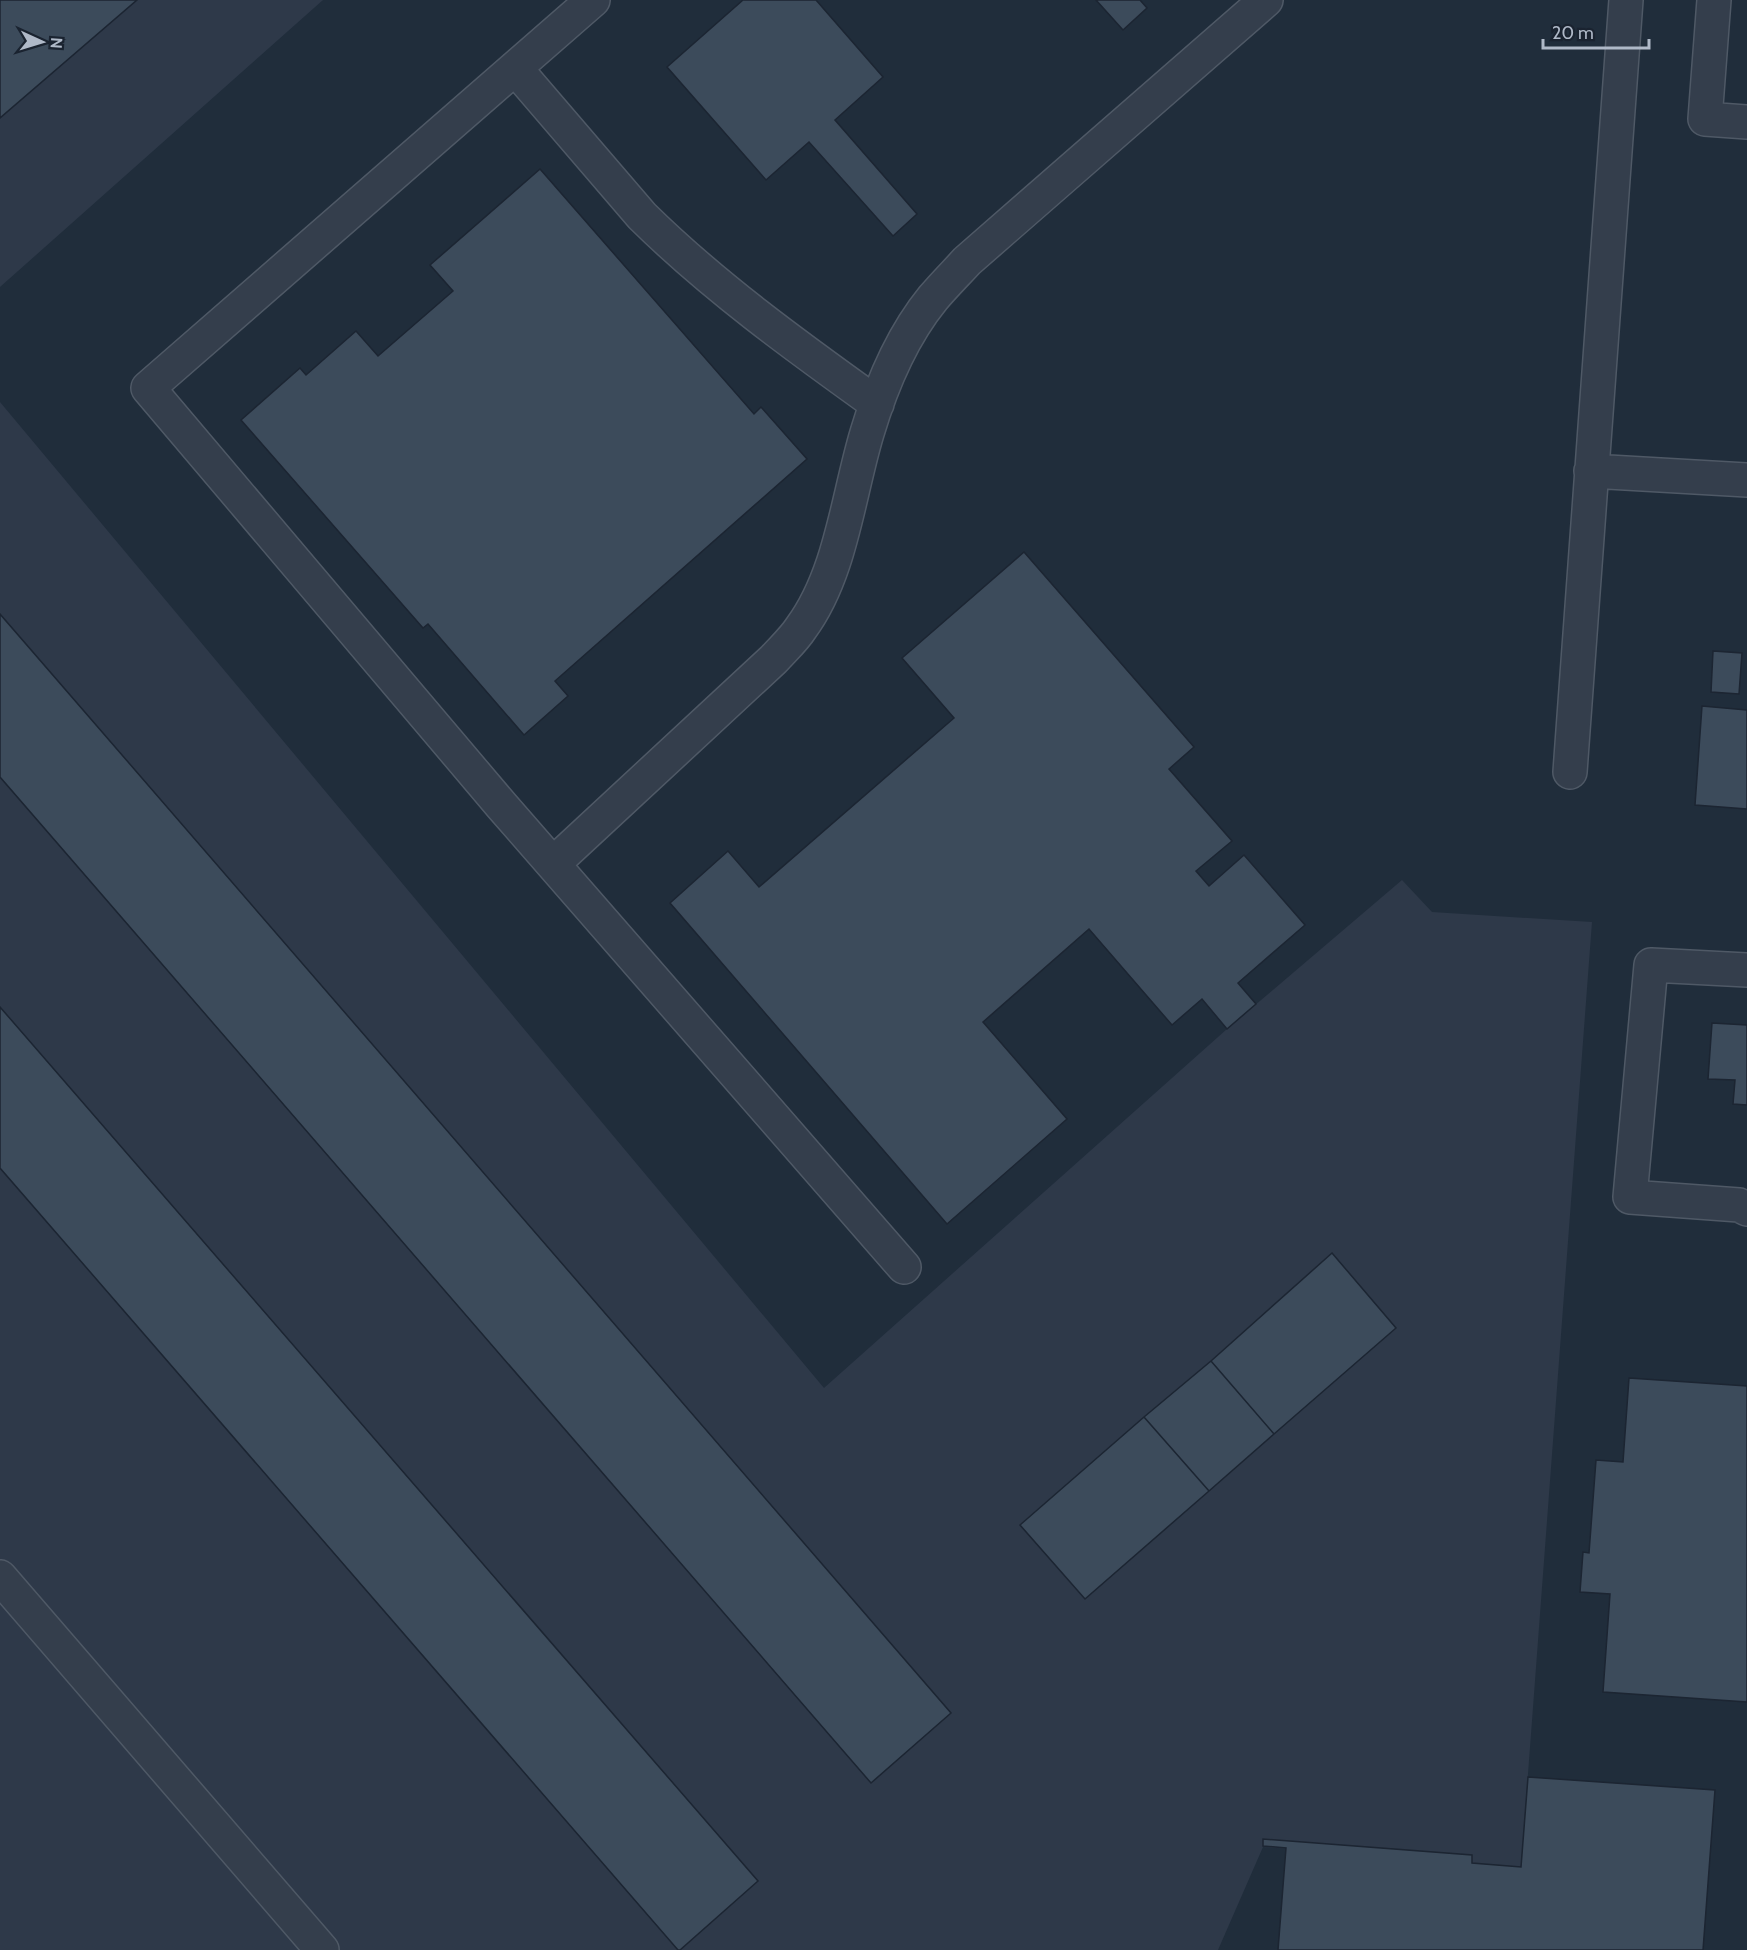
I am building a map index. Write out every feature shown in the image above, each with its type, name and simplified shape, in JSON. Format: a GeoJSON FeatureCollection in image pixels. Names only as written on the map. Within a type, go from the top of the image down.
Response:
{"type":"FeatureCollection","features":[{"type":"Feature","properties":{"kind":"street"},"geometry":{"type":"LineString","coordinates":[[593,0],[148,388],[553,864],[904,1268]]}},
{"type":"Feature","properties":{"kind":"street"},"geometry":{"type":"LineString","coordinates":[[553,864],[774,659],[802,628],[820,596],[836,552],[850,507],[866,434],[877,404],[908,337],[932,299],[967,261],[1266,0]]}},
{"type":"Feature","properties":{"kind":"street"},"geometry":{"type":"LineString","coordinates":[[1570,772],[1626,0]]}},
{"type":"Feature","properties":{"kind":"street"},"geometry":{"type":"LineString","coordinates":[[1714,0],[1705,119],[1747,122]]}},
{"type":"Feature","properties":{"kind":"street"},"geometry":{"type":"LineString","coordinates":[[515,68],[634,207],[662,236],[788,340],[877,404]]}},
{"type":"Feature","properties":{"kind":"street"},"geometry":{"type":"LineString","coordinates":[[1591,471],[1747,480]]}},
{"type":"Feature","properties":{"kind":"street"},"geometry":{"type":"LineString","coordinates":[[1747,970],[1651,965],[1630,1197],[1739,1204],[1747,1209]]}},
{"type":"Feature","properties":{"kind":"street"},"geometry":{"type":"LineString","coordinates":[[0,1578],[322,1950]]}},
{"type":"Feature","properties":{"kind":"shaded area"},"geometry":{"type":"Polygon","coordinates":[[[0,0],[323,0],[0,287],[0,0]]]}},
{"type":"Feature","properties":{"kind":"shaded area"},"geometry":{"type":"Polygon","coordinates":[[[0,402],[824,1388],[1227,1029],[1402,880],[1432,912],[1592,922],[1521,1867],[1263,1847],[1218,1950],[0,1950],[0,402]]]}},
{"type":"Feature","properties":{"kind":"building"},"geometry":{"type":"Polygon","coordinates":[[[0,0],[137,0],[0,118],[0,0]]]}},
{"type":"Feature","properties":{"kind":"building"},"geometry":{"type":"Polygon","coordinates":[[[743,0],[816,0],[883,77],[835,120],[917,214],[893,236],[809,142],[766,180],[667,67],[743,0]]]}},
{"type":"Feature","properties":{"kind":"building"},"geometry":{"type":"Polygon","coordinates":[[[1096,0],[1140,0],[1147,8],[1123,30],[1096,0]]]}},
{"type":"Feature","properties":{"kind":"building"},"geometry":{"type":"Polygon","coordinates":[[[540,169],[754,414],[761,407],[807,459],[555,681],[568,696],[524,735],[428,624],[423,628],[241,420],[300,368],[306,375],[356,331],[378,356],[453,291],[430,265],[540,169]]]}},
{"type":"Feature","properties":{"kind":"building"},"geometry":{"type":"Polygon","coordinates":[[[1024,552],[1194,747],[1169,769],[1232,841],[1196,871],[1209,886],[1244,855],[1305,925],[1238,983],[1256,1004],[1227,1029],[1202,999],[1172,1025],[1089,929],[983,1022],[1067,1119],[947,1224],[670,903],[728,851],[759,887],[954,718],[902,658],[1024,552]]]}},
{"type":"Feature","properties":{"kind":"building"},"geometry":{"type":"Polygon","coordinates":[[[0,614],[951,1713],[871,1783],[0,777],[0,614]]]}},
{"type":"Feature","properties":{"kind":"building"},"geometry":{"type":"Polygon","coordinates":[[[1713,651],[1742,653],[1739,694],[1711,692],[1713,651]]]}},
{"type":"Feature","properties":{"kind":"building"},"geometry":{"type":"Polygon","coordinates":[[[1702,706],[1747,710],[1747,809],[1695,805],[1702,706]]]}},
{"type":"Feature","properties":{"kind":"building"},"geometry":{"type":"Polygon","coordinates":[[[0,1007],[758,1881],[680,1950],[0,1168],[0,1007]]]}},
{"type":"Feature","properties":{"kind":"building"},"geometry":{"type":"Polygon","coordinates":[[[1712,1023],[1747,1025],[1747,1105],[1733,1104],[1735,1080],[1708,1079],[1712,1023]]]}},
{"type":"Feature","properties":{"kind":"building"},"geometry":{"type":"Polygon","coordinates":[[[1332,1253],[1396,1328],[1274,1434],[1211,1361],[1332,1253]]]}},
{"type":"Feature","properties":{"kind":"building"},"geometry":{"type":"Polygon","coordinates":[[[1211,1361],[1274,1434],[1209,1491],[1144,1417],[1211,1361]]]}},
{"type":"Feature","properties":{"kind":"building"},"geometry":{"type":"Polygon","coordinates":[[[1629,1378],[1747,1386],[1747,1702],[1603,1692],[1610,1594],[1580,1592],[1583,1552],[1589,1553],[1596,1460],[1623,1462],[1629,1378]]]}},
{"type":"Feature","properties":{"kind":"building"},"geometry":{"type":"Polygon","coordinates":[[[1144,1417],[1209,1491],[1085,1599],[1020,1525],[1144,1417]]]}},
{"type":"Feature","properties":{"kind":"building"},"geometry":{"type":"Polygon","coordinates":[[[1528,1777],[1715,1790],[1703,1950],[1278,1950],[1286,1848],[1263,1846],[1263,1839],[1472,1855],[1472,1863],[1521,1867],[1528,1777]]]}}]}
